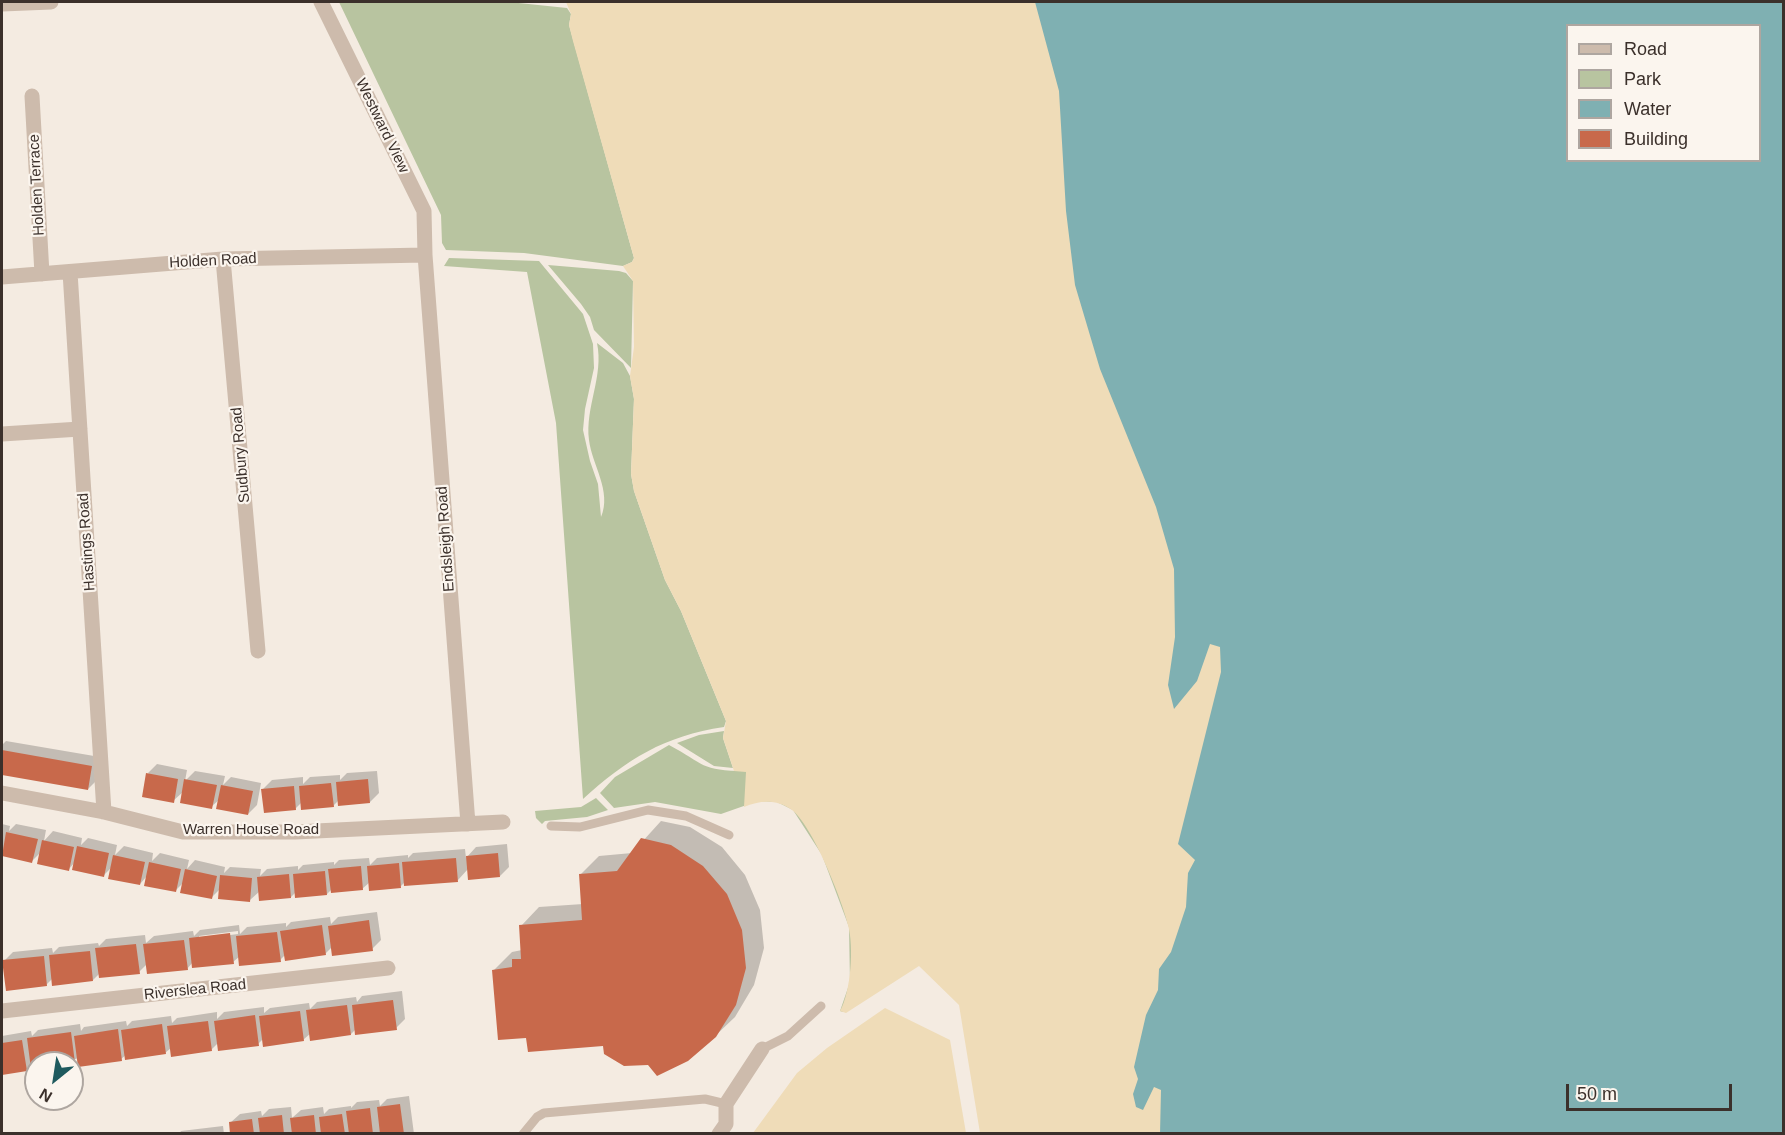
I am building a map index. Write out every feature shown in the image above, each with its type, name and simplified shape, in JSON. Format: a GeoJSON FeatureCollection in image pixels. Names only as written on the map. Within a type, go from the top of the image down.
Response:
{"type":"FeatureCollection","features":[{"type":"Feature","properties":{"kind":"street"},"geometry":{"type":"LineString","coordinates":[[2,4],[51,2]]}},
{"type":"Feature","properties":{"kind":"street","name":"Westward View"},"geometry":{"type":"LineString","coordinates":[[321,2],[424,211],[425,255]]}},
{"type":"Feature","properties":{"kind":"street","name":"Holden Terrace"},"geometry":{"type":"LineString","coordinates":[[32,96],[42,274]]}},
{"type":"Feature","properties":{"kind":"street","name":"Holden Road"},"geometry":{"type":"LineString","coordinates":[[2,278],[223,259],[425,255]]}},
{"type":"Feature","properties":{"kind":"street","name":"Endsleigh Road"},"geometry":{"type":"LineString","coordinates":[[425,255],[468,824]]}},
{"type":"Feature","properties":{"kind":"street","name":"Sudbury Road"},"geometry":{"type":"LineString","coordinates":[[223,259],[258,651]]}},
{"type":"Feature","properties":{"kind":"street","name":"Hastings Road"},"geometry":{"type":"LineString","coordinates":[[70,272],[104,812]]}},
{"type":"Feature","properties":{"kind":"street"},"geometry":{"type":"LineString","coordinates":[[2,434],[80,429]]}},
{"type":"Feature","properties":{"kind":"street","name":"Warren House Road"},"geometry":{"type":"LineString","coordinates":[[2,793],[104,812],[183,832],[295,832],[503,822]]}},
{"type":"Feature","properties":{"kind":"street","name":"Riverslea Road"},"geometry":{"type":"LineString","coordinates":[[2,1011],[388,968]]}},
{"type":"Feature","properties":{"kind":"street"},"geometry":{"type":"LineString","coordinates":[[719,1134],[726,1124],[726,1104],[762,1049]]}},
{"type":"Feature","properties":{"kind":"lane"},"geometry":{"type":"LineString","coordinates":[[551,826],[580,827],[648,810],[687,816],[729,835]]}},
{"type":"Feature","properties":{"kind":"lane"},"geometry":{"type":"LineString","coordinates":[[762,1049],[788,1036],[821,1006]]}},
{"type":"Feature","properties":{"kind":"lane"},"geometry":{"type":"LineString","coordinates":[[523,1134],[537,1117],[544,1113],[705,1099],[726,1104]]}},
{"type":"Feature","properties":{"kind":"green space"},"geometry":{"type":"Polygon","coordinates":[[[339,2],[509,2],[567,8],[571,14],[569,25],[634,258],[632,262],[623,266],[524,253],[446,250],[442,243],[441,215],[339,2]]]}},
{"type":"Feature","properties":{"kind":"green space"},"geometry":{"type":"Polygon","coordinates":[[[449,258],[539,261],[583,314],[593,344],[594,368],[583,430],[598,484],[601,517],[604,507],[603,488],[591,449],[588,428],[598,367],[597,343],[623,363],[630,376],[634,399],[631,474],[634,491],[665,580],[681,611],[726,721],[724,727],[683,736],[648,751],[615,772],[583,799],[556,423],[527,272],[444,266],[449,258]]]}},
{"type":"Feature","properties":{"kind":"green space"},"geometry":{"type":"Polygon","coordinates":[[[548,265],[619,271],[626,273],[633,281],[631,368],[594,330],[590,317],[581,304],[548,265]]]}},
{"type":"Feature","properties":{"kind":"green space"},"geometry":{"type":"Polygon","coordinates":[[[779,726],[876,985],[843,1012],[840,1011],[850,982],[849,927],[822,855],[793,810],[777,802],[758,801],[721,814],[655,802],[614,808],[600,793],[615,777],[669,745],[711,768],[746,771],[779,726]]]}},
{"type":"Feature","properties":{"kind":"green space"},"geometry":{"type":"Polygon","coordinates":[[[724,731],[723,738],[733,768],[714,766],[677,743],[699,735],[724,731]]]}},
{"type":"Feature","properties":{"kind":"green space"},"geometry":{"type":"Polygon","coordinates":[[[596,798],[608,810],[587,817],[545,821],[542,824],[536,818],[535,811],[581,807],[596,798]]]}},
{"type":"Feature","properties":{"kind":"sand"},"geometry":{"type":"Polygon","coordinates":[[[566,2],[1783,2],[1783,1133],[980,1133],[959,1005],[919,966],[846,1013],[840,1011],[849,981],[851,945],[845,913],[833,881],[817,846],[800,818],[792,810],[774,802],[756,803],[744,807],[746,772],[734,771],[723,738],[726,721],[681,611],[665,580],[634,491],[631,474],[634,399],[630,376],[634,347],[633,281],[623,266],[632,262],[634,258],[569,25],[571,14],[566,2]]]}},
{"type":"Feature","properties":{"kind":"sand"},"geometry":{"type":"Polygon","coordinates":[[[885,1008],[950,1040],[966,1133],[753,1133],[797,1073],[827,1048],[885,1008]]]}},
{"type":"Feature","properties":{"kind":"water"},"geometry":{"type":"Polygon","coordinates":[[[1035,2],[1783,2],[1783,1133],[1160,1134],[1161,1090],[1154,1087],[1143,1110],[1136,1107],[1133,1094],[1138,1079],[1134,1067],[1146,1015],[1158,990],[1159,969],[1171,952],[1186,907],[1188,873],[1195,860],[1178,844],[1221,672],[1220,647],[1210,644],[1197,681],[1174,709],[1168,685],[1175,637],[1174,569],[1156,507],[1100,369],[1075,285],[1066,211],[1059,91],[1035,2]]]}},
{"type":"Feature","properties":{"kind":"building"},"geometry":{"type":"Polygon","coordinates":[[[2,750],[92,766],[88,790],[2,775],[2,750]]]}},
{"type":"Feature","properties":{"kind":"building"},"geometry":{"type":"Polygon","coordinates":[[[146,773],[178,779],[174,803],[142,797],[146,773]]]}},
{"type":"Feature","properties":{"kind":"building"},"geometry":{"type":"Polygon","coordinates":[[[184,779],[217,785],[212,809],[180,803],[184,779]]]}},
{"type":"Feature","properties":{"kind":"building"},"geometry":{"type":"Polygon","coordinates":[[[368,779],[370,803],[338,806],[336,782],[368,779]]]}},
{"type":"Feature","properties":{"kind":"building"},"geometry":{"type":"Polygon","coordinates":[[[331,783],[334,807],[301,810],[299,786],[331,783]]]}},
{"type":"Feature","properties":{"kind":"building"},"geometry":{"type":"Polygon","coordinates":[[[221,785],[253,791],[248,815],[216,809],[221,785]]]}},
{"type":"Feature","properties":{"kind":"building"},"geometry":{"type":"Polygon","coordinates":[[[294,786],[296,810],[264,813],[261,789],[294,786]]]}},
{"type":"Feature","properties":{"kind":"building"},"geometry":{"type":"Polygon","coordinates":[[[6,832],[38,839],[32,863],[2,856],[6,832]]]}},
{"type":"Feature","properties":{"kind":"building"},"geometry":{"type":"Polygon","coordinates":[[[641,838],[671,845],[703,866],[727,894],[742,930],[746,968],[736,1005],[716,1037],[688,1061],[657,1076],[648,1065],[624,1066],[604,1054],[603,1046],[528,1052],[526,1038],[498,1040],[492,970],[512,967],[512,959],[521,959],[519,925],[582,920],[579,874],[617,871],[641,838]]]}},
{"type":"Feature","properties":{"kind":"building"},"geometry":{"type":"Polygon","coordinates":[[[42,840],[74,847],[69,871],[37,864],[42,840]]]}},
{"type":"Feature","properties":{"kind":"building"},"geometry":{"type":"Polygon","coordinates":[[[77,846],[109,853],[104,877],[72,870],[77,846]]]}},
{"type":"Feature","properties":{"kind":"building"},"geometry":{"type":"Polygon","coordinates":[[[498,853],[500,877],[468,880],[466,856],[498,853]]]}},
{"type":"Feature","properties":{"kind":"building"},"geometry":{"type":"Polygon","coordinates":[[[113,855],[145,862],[140,885],[108,879],[113,855]]]}},
{"type":"Feature","properties":{"kind":"building"},"geometry":{"type":"Polygon","coordinates":[[[456,858],[458,882],[404,886],[402,862],[456,858]]]}},
{"type":"Feature","properties":{"kind":"building"},"geometry":{"type":"Polygon","coordinates":[[[149,862],[181,869],[176,892],[144,886],[149,862]]]}},
{"type":"Feature","properties":{"kind":"building"},"geometry":{"type":"Polygon","coordinates":[[[399,863],[401,888],[369,891],[367,866],[399,863]]]}},
{"type":"Feature","properties":{"kind":"building"},"geometry":{"type":"Polygon","coordinates":[[[361,866],[363,890],[331,893],[328,869],[361,866]]]}},
{"type":"Feature","properties":{"kind":"building"},"geometry":{"type":"Polygon","coordinates":[[[185,869],[217,876],[212,899],[180,893],[185,869]]]}},
{"type":"Feature","properties":{"kind":"building"},"geometry":{"type":"Polygon","coordinates":[[[325,871],[327,895],[295,898],[293,874],[325,871]]]}},
{"type":"Feature","properties":{"kind":"building"},"geometry":{"type":"Polygon","coordinates":[[[289,874],[291,898],[259,901],[257,877],[289,874]]]}},
{"type":"Feature","properties":{"kind":"building"},"geometry":{"type":"Polygon","coordinates":[[[220,875],[252,878],[250,902],[218,899],[220,875]]]}},
{"type":"Feature","properties":{"kind":"building"},"geometry":{"type":"Polygon","coordinates":[[[369,920],[373,951],[332,956],[328,926],[369,920]]]}},
{"type":"Feature","properties":{"kind":"building"},"geometry":{"type":"Polygon","coordinates":[[[322,925],[326,955],[285,961],[280,931],[322,925]]]}},
{"type":"Feature","properties":{"kind":"building"},"geometry":{"type":"Polygon","coordinates":[[[277,932],[281,962],[239,966],[236,936],[277,932]]]}},
{"type":"Feature","properties":{"kind":"building"},"geometry":{"type":"Polygon","coordinates":[[[230,933],[234,964],[192,968],[189,938],[230,933]]]}},
{"type":"Feature","properties":{"kind":"building"},"geometry":{"type":"Polygon","coordinates":[[[184,940],[188,970],[147,974],[143,944],[184,940]]]}},
{"type":"Feature","properties":{"kind":"building"},"geometry":{"type":"Polygon","coordinates":[[[136,944],[140,974],[99,978],[95,948],[136,944]]]}},
{"type":"Feature","properties":{"kind":"building"},"geometry":{"type":"Polygon","coordinates":[[[90,951],[93,981],[52,986],[49,955],[90,951]]]}},
{"type":"Feature","properties":{"kind":"building"},"geometry":{"type":"Polygon","coordinates":[[[44,956],[47,986],[6,991],[2,960],[44,956]]]}},
{"type":"Feature","properties":{"kind":"building"},"geometry":{"type":"Polygon","coordinates":[[[393,1000],[397,1030],[355,1035],[352,1005],[393,1000]]]}},
{"type":"Feature","properties":{"kind":"building"},"geometry":{"type":"Polygon","coordinates":[[[347,1005],[351,1035],[310,1041],[306,1010],[347,1005]]]}},
{"type":"Feature","properties":{"kind":"building"},"geometry":{"type":"Polygon","coordinates":[[[300,1011],[304,1041],[263,1047],[259,1016],[300,1011]]]}},
{"type":"Feature","properties":{"kind":"building"},"geometry":{"type":"Polygon","coordinates":[[[255,1015],[259,1046],[218,1051],[214,1021],[255,1015]]]}},
{"type":"Feature","properties":{"kind":"building"},"geometry":{"type":"Polygon","coordinates":[[[208,1021],[212,1051],[171,1057],[167,1026],[208,1021]]]}},
{"type":"Feature","properties":{"kind":"building"},"geometry":{"type":"Polygon","coordinates":[[[162,1024],[166,1054],[125,1060],[121,1030],[162,1024]]]}},
{"type":"Feature","properties":{"kind":"building"},"geometry":{"type":"Polygon","coordinates":[[[118,1029],[122,1061],[84,1066],[84,1051],[76,1051],[74,1036],[118,1029]]]}},
{"type":"Feature","properties":{"kind":"building"},"geometry":{"type":"Polygon","coordinates":[[[71,1032],[73,1051],[29,1051],[27,1038],[71,1032]]]}},
{"type":"Feature","properties":{"kind":"building"},"geometry":{"type":"Polygon","coordinates":[[[22,1040],[24,1071],[2,1075],[2,1043],[22,1040]]]}},
{"type":"Feature","properties":{"kind":"building"},"geometry":{"type":"Polygon","coordinates":[[[400,1104],[404,1134],[380,1134],[377,1107],[400,1104]]]}},
{"type":"Feature","properties":{"kind":"building"},"geometry":{"type":"Polygon","coordinates":[[[370,1108],[373,1134],[349,1134],[346,1111],[370,1108]]]}},
{"type":"Feature","properties":{"kind":"building"},"geometry":{"type":"Polygon","coordinates":[[[342,1114],[345,1134],[321,1134],[319,1117],[342,1114]]]}},
{"type":"Feature","properties":{"kind":"building"},"geometry":{"type":"Polygon","coordinates":[[[282,1115],[284,1134],[260,1134],[258,1118],[282,1115]]]}},
{"type":"Feature","properties":{"kind":"building"},"geometry":{"type":"Polygon","coordinates":[[[314,1115],[316,1134],[292,1134],[290,1118],[314,1115]]]}},
{"type":"Feature","properties":{"kind":"building"},"geometry":{"type":"Polygon","coordinates":[[[252,1119],[254,1134],[230,1134],[229,1122],[252,1119]]]}}]}
